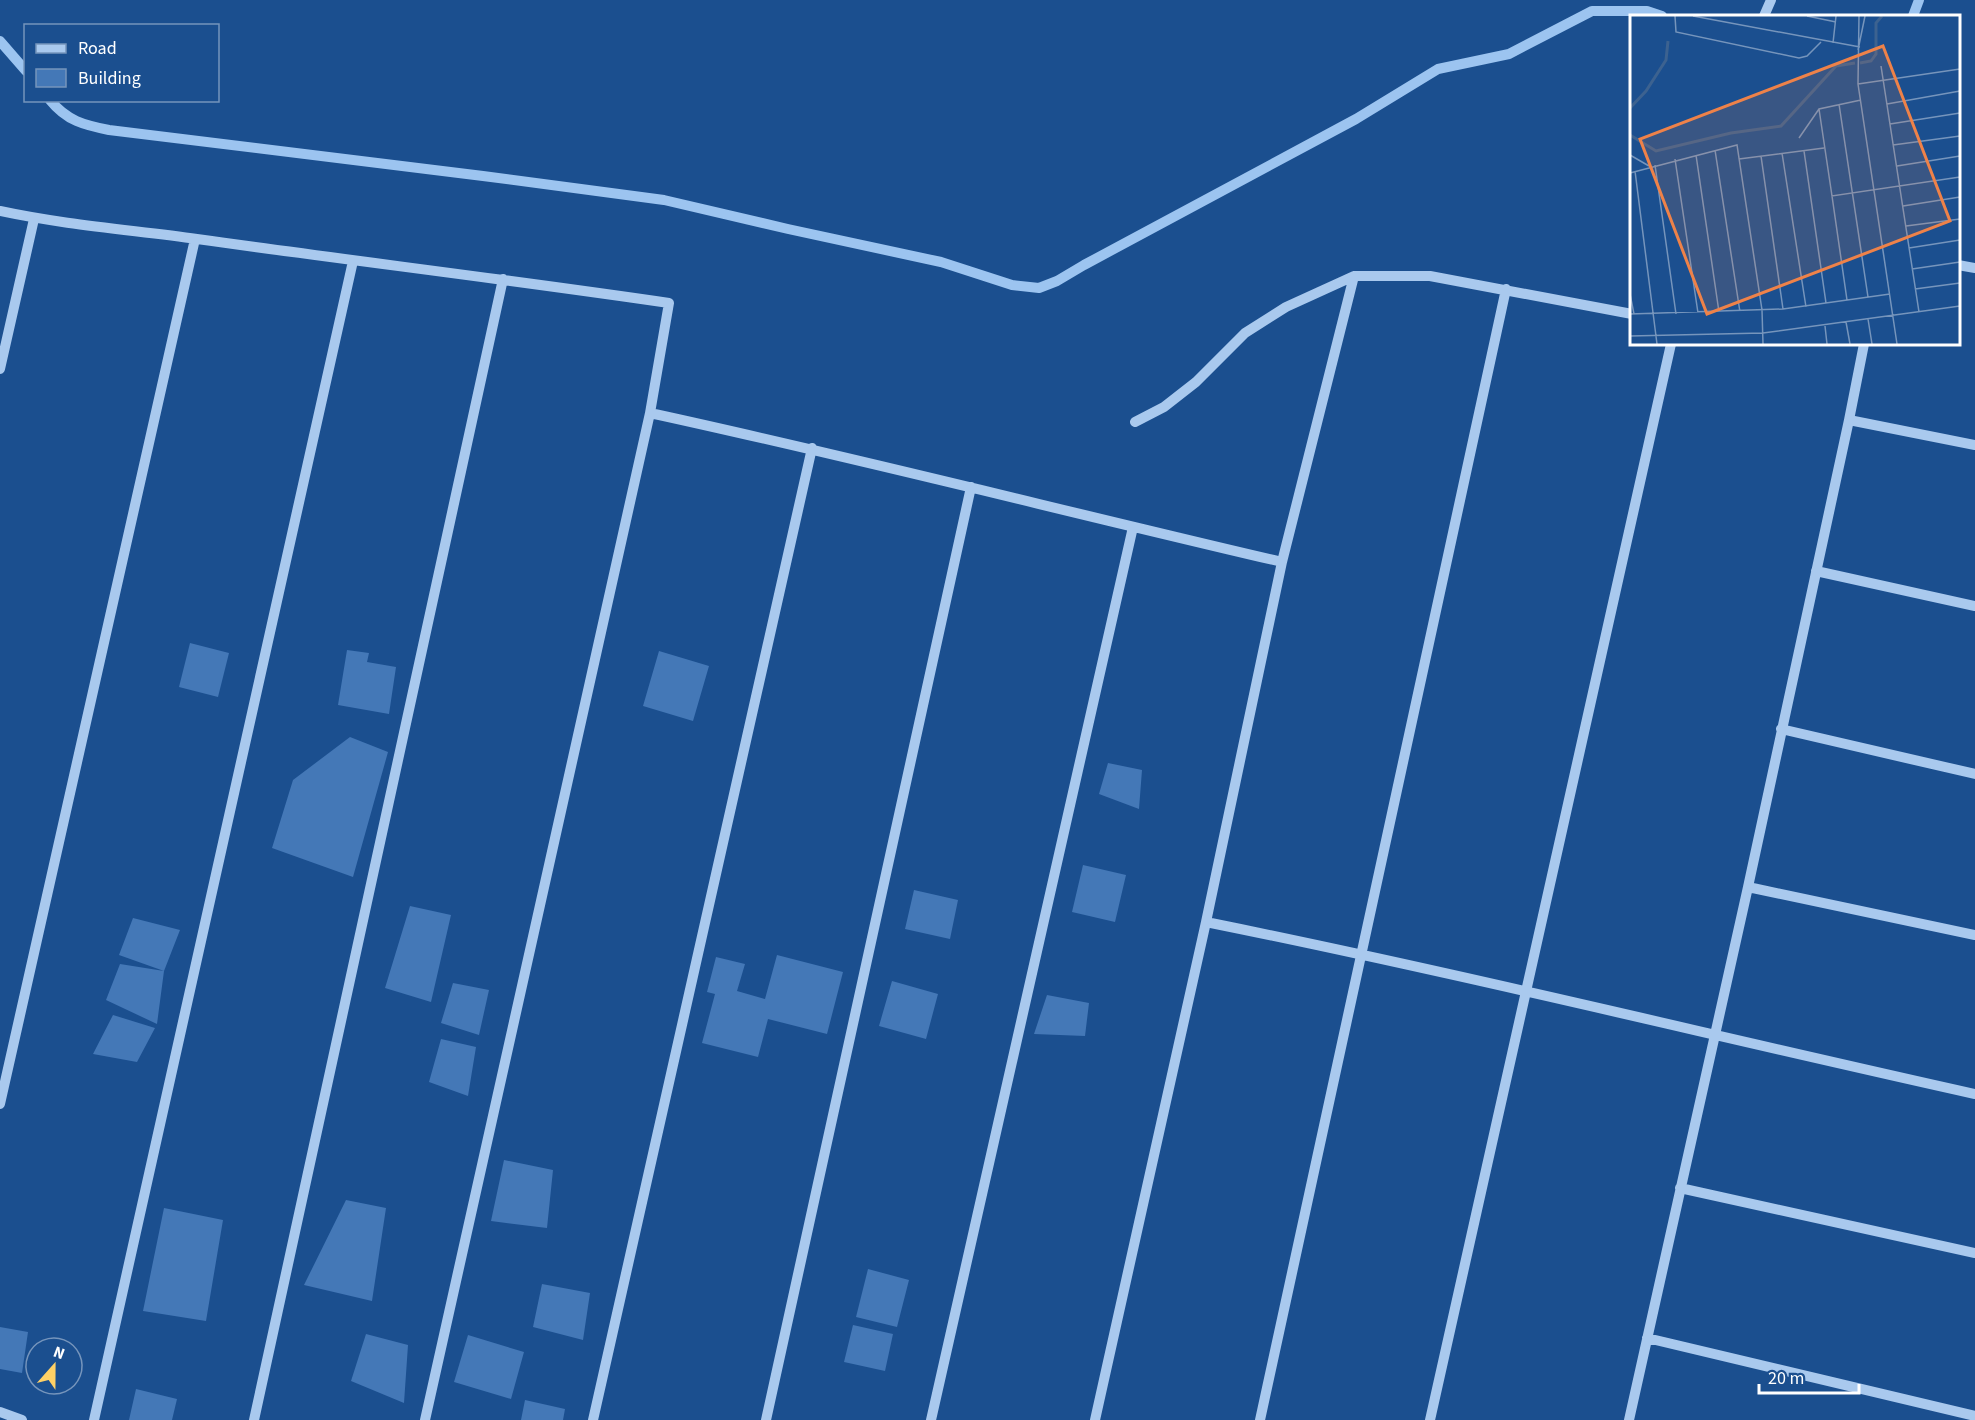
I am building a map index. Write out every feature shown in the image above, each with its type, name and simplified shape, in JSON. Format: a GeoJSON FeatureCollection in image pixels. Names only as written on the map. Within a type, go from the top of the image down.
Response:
{"type":"FeatureCollection","features":[{"type":"Feature","properties":{"kind":"street"},"geometry":{"type":"LineString","coordinates":[[1764,15],[1771,0]]}},
{"type":"Feature","properties":{"kind":"street"},"geometry":{"type":"LineString","coordinates":[[0,212],[34,219],[503,279],[669,303],[650,413],[425,1420]]}},
{"type":"Feature","properties":{"kind":"street"},"geometry":{"type":"LineString","coordinates":[[0,369],[34,219]]}},
{"type":"Feature","properties":{"kind":"street"},"geometry":{"type":"LineString","coordinates":[[0,1104],[195,239]]}},
{"type":"Feature","properties":{"kind":"street"},"geometry":{"type":"LineString","coordinates":[[94,1420],[353,261]]}},
{"type":"Feature","properties":{"kind":"street"},"geometry":{"type":"LineString","coordinates":[[1960,264],[1975,268]]}},
{"type":"Feature","properties":{"kind":"street"},"geometry":{"type":"LineString","coordinates":[[1095,1420],[1206,922],[1282,562],[1354,276]]}},
{"type":"Feature","properties":{"kind":"street"},"geometry":{"type":"LineString","coordinates":[[1135,422],[1164,407],[1196,382],[1245,333],[1286,307],[1354,276],[1430,276],[1630,314]]}},
{"type":"Feature","properties":{"kind":"street"},"geometry":{"type":"LineString","coordinates":[[254,1420],[503,279]]}},
{"type":"Feature","properties":{"kind":"street"},"geometry":{"type":"LineString","coordinates":[[1260,1420],[1506,290]]}},
{"type":"Feature","properties":{"kind":"street"},"geometry":{"type":"LineString","coordinates":[[1430,1420],[1671,345]]}},
{"type":"Feature","properties":{"kind":"street"},"geometry":{"type":"LineString","coordinates":[[1629,1420],[1748,887],[1864,345]]}},
{"type":"Feature","properties":{"kind":"street"},"geometry":{"type":"LineString","coordinates":[[650,413],[812,448],[1282,562]]}},
{"type":"Feature","properties":{"kind":"street"},"geometry":{"type":"LineString","coordinates":[[1849,420],[1975,445]]}},
{"type":"Feature","properties":{"kind":"street"},"geometry":{"type":"LineString","coordinates":[[593,1420],[812,448]]}},
{"type":"Feature","properties":{"kind":"street"},"geometry":{"type":"LineString","coordinates":[[766,1420],[971,487]]}},
{"type":"Feature","properties":{"kind":"street"},"geometry":{"type":"LineString","coordinates":[[931,1420],[1133,527]]}},
{"type":"Feature","properties":{"kind":"street"},"geometry":{"type":"LineString","coordinates":[[1816,571],[1975,606]]}},
{"type":"Feature","properties":{"kind":"street"},"geometry":{"type":"LineString","coordinates":[[1781,729],[1975,774]]}},
{"type":"Feature","properties":{"kind":"street"},"geometry":{"type":"LineString","coordinates":[[1748,887],[1975,935]]}},
{"type":"Feature","properties":{"kind":"street"},"geometry":{"type":"LineString","coordinates":[[1206,922],[1362,954],[1975,1094]]}},
{"type":"Feature","properties":{"kind":"street"},"geometry":{"type":"LineString","coordinates":[[1680,1188],[1975,1253]]}},
{"type":"Feature","properties":{"kind":"street"},"geometry":{"type":"LineString","coordinates":[[1647,1338],[1975,1416]]}},
{"type":"Feature","properties":{"kind":"street"},"geometry":{"type":"LineString","coordinates":[[0,1412],[22,1420]]}},
{"type":"Feature","properties":{"kind":"building"},"geometry":{"type":"Polygon","coordinates":[[[190,643],[229,653],[218,697],[179,687],[190,643]]]}},
{"type":"Feature","properties":{"kind":"building"},"geometry":{"type":"Polygon","coordinates":[[[347,650],[369,653],[367,662],[396,667],[389,714],[338,705],[347,650]]]}},
{"type":"Feature","properties":{"kind":"building"},"geometry":{"type":"Polygon","coordinates":[[[659,651],[709,666],[693,721],[643,706],[659,651]]]}},
{"type":"Feature","properties":{"kind":"building"},"geometry":{"type":"Polygon","coordinates":[[[350,737],[388,752],[353,877],[272,848],[293,780],[350,737]]]}},
{"type":"Feature","properties":{"kind":"building"},"geometry":{"type":"Polygon","coordinates":[[[1108,763],[1142,770],[1139,809],[1099,794],[1108,763]]]}},
{"type":"Feature","properties":{"kind":"building"},"geometry":{"type":"Polygon","coordinates":[[[1083,865],[1126,875],[1115,922],[1072,912],[1083,865]]]}},
{"type":"Feature","properties":{"kind":"building"},"geometry":{"type":"Polygon","coordinates":[[[914,890],[958,900],[950,939],[905,929],[914,890]]]}},
{"type":"Feature","properties":{"kind":"building"},"geometry":{"type":"Polygon","coordinates":[[[410,906],[451,915],[431,1002],[385,988],[410,906]]]}},
{"type":"Feature","properties":{"kind":"building"},"geometry":{"type":"Polygon","coordinates":[[[133,918],[180,930],[164,971],[119,955],[133,918]]]}},
{"type":"Feature","properties":{"kind":"building"},"geometry":{"type":"Polygon","coordinates":[[[777,955],[843,972],[827,1034],[768,1019],[758,1057],[702,1043],[715,994],[707,992],[716,957],[745,964],[737,991],[765,999],[777,955]]]}},
{"type":"Feature","properties":{"kind":"building"},"geometry":{"type":"Polygon","coordinates":[[[120,964],[164,971],[157,1024],[106,1000],[120,964]]]}},
{"type":"Feature","properties":{"kind":"building"},"geometry":{"type":"Polygon","coordinates":[[[892,981],[938,994],[926,1039],[879,1026],[892,981]]]}},
{"type":"Feature","properties":{"kind":"building"},"geometry":{"type":"Polygon","coordinates":[[[453,983],[489,990],[479,1035],[441,1023],[453,983]]]}},
{"type":"Feature","properties":{"kind":"building"},"geometry":{"type":"Polygon","coordinates":[[[1047,995],[1089,1003],[1085,1036],[1034,1034],[1047,995]]]}},
{"type":"Feature","properties":{"kind":"building"},"geometry":{"type":"Polygon","coordinates":[[[113,1015],[155,1028],[137,1062],[93,1054],[113,1015]]]}},
{"type":"Feature","properties":{"kind":"building"},"geometry":{"type":"Polygon","coordinates":[[[441,1039],[476,1047],[468,1096],[429,1082],[441,1039]]]}},
{"type":"Feature","properties":{"kind":"building"},"geometry":{"type":"Polygon","coordinates":[[[504,1160],[553,1170],[547,1228],[491,1221],[504,1160]]]}},
{"type":"Feature","properties":{"kind":"building"},"geometry":{"type":"Polygon","coordinates":[[[346,1200],[386,1208],[372,1301],[304,1285],[346,1200]]]}},
{"type":"Feature","properties":{"kind":"building"},"geometry":{"type":"Polygon","coordinates":[[[164,1208],[223,1220],[206,1321],[143,1311],[164,1208]]]}},
{"type":"Feature","properties":{"kind":"building"},"geometry":{"type":"Polygon","coordinates":[[[868,1269],[909,1280],[897,1327],[856,1317],[868,1269]]]}},
{"type":"Feature","properties":{"kind":"building"},"geometry":{"type":"Polygon","coordinates":[[[542,1284],[590,1293],[583,1340],[533,1327],[542,1284]]]}},
{"type":"Feature","properties":{"kind":"building"},"geometry":{"type":"Polygon","coordinates":[[[853,1325],[893,1334],[885,1371],[844,1362],[853,1325]]]}},
{"type":"Feature","properties":{"kind":"building"},"geometry":{"type":"Polygon","coordinates":[[[0,1327],[28,1332],[27,1336],[24,1336],[22,1373],[0,1369],[0,1327]]]}},
{"type":"Feature","properties":{"kind":"building"},"geometry":{"type":"Polygon","coordinates":[[[366,1334],[408,1345],[404,1403],[351,1381],[366,1334]]]}},
{"type":"Feature","properties":{"kind":"building"},"geometry":{"type":"Polygon","coordinates":[[[468,1335],[524,1352],[511,1399],[454,1382],[468,1335]]]}},
{"type":"Feature","properties":{"kind":"building"},"geometry":{"type":"Polygon","coordinates":[[[136,1389],[177,1399],[172,1420],[129,1420],[136,1389]]]}},
{"type":"Feature","properties":{"kind":"building"},"geometry":{"type":"Polygon","coordinates":[[[525,1400],[565,1409],[563,1420],[521,1420],[525,1400]]]}},
{"type":"Feature","properties":{"kind":"waterway"},"geometry":{"type":"LineString","coordinates":[[1913,15],[1919,0]]}},
{"type":"Feature","properties":{"kind":"waterway"},"geometry":{"type":"LineString","coordinates":[[52,102],[63,113],[77,121],[109,130],[664,200],[941,262],[1012,285],[1039,288],[1057,281],[1356,119],[1438,69],[1509,54],[1592,11],[1647,11],[1659,15]]}},
{"type":"Feature","properties":{"kind":"waterway"},"geometry":{"type":"LineString","coordinates":[[0,41],[24,69]]}}]}
